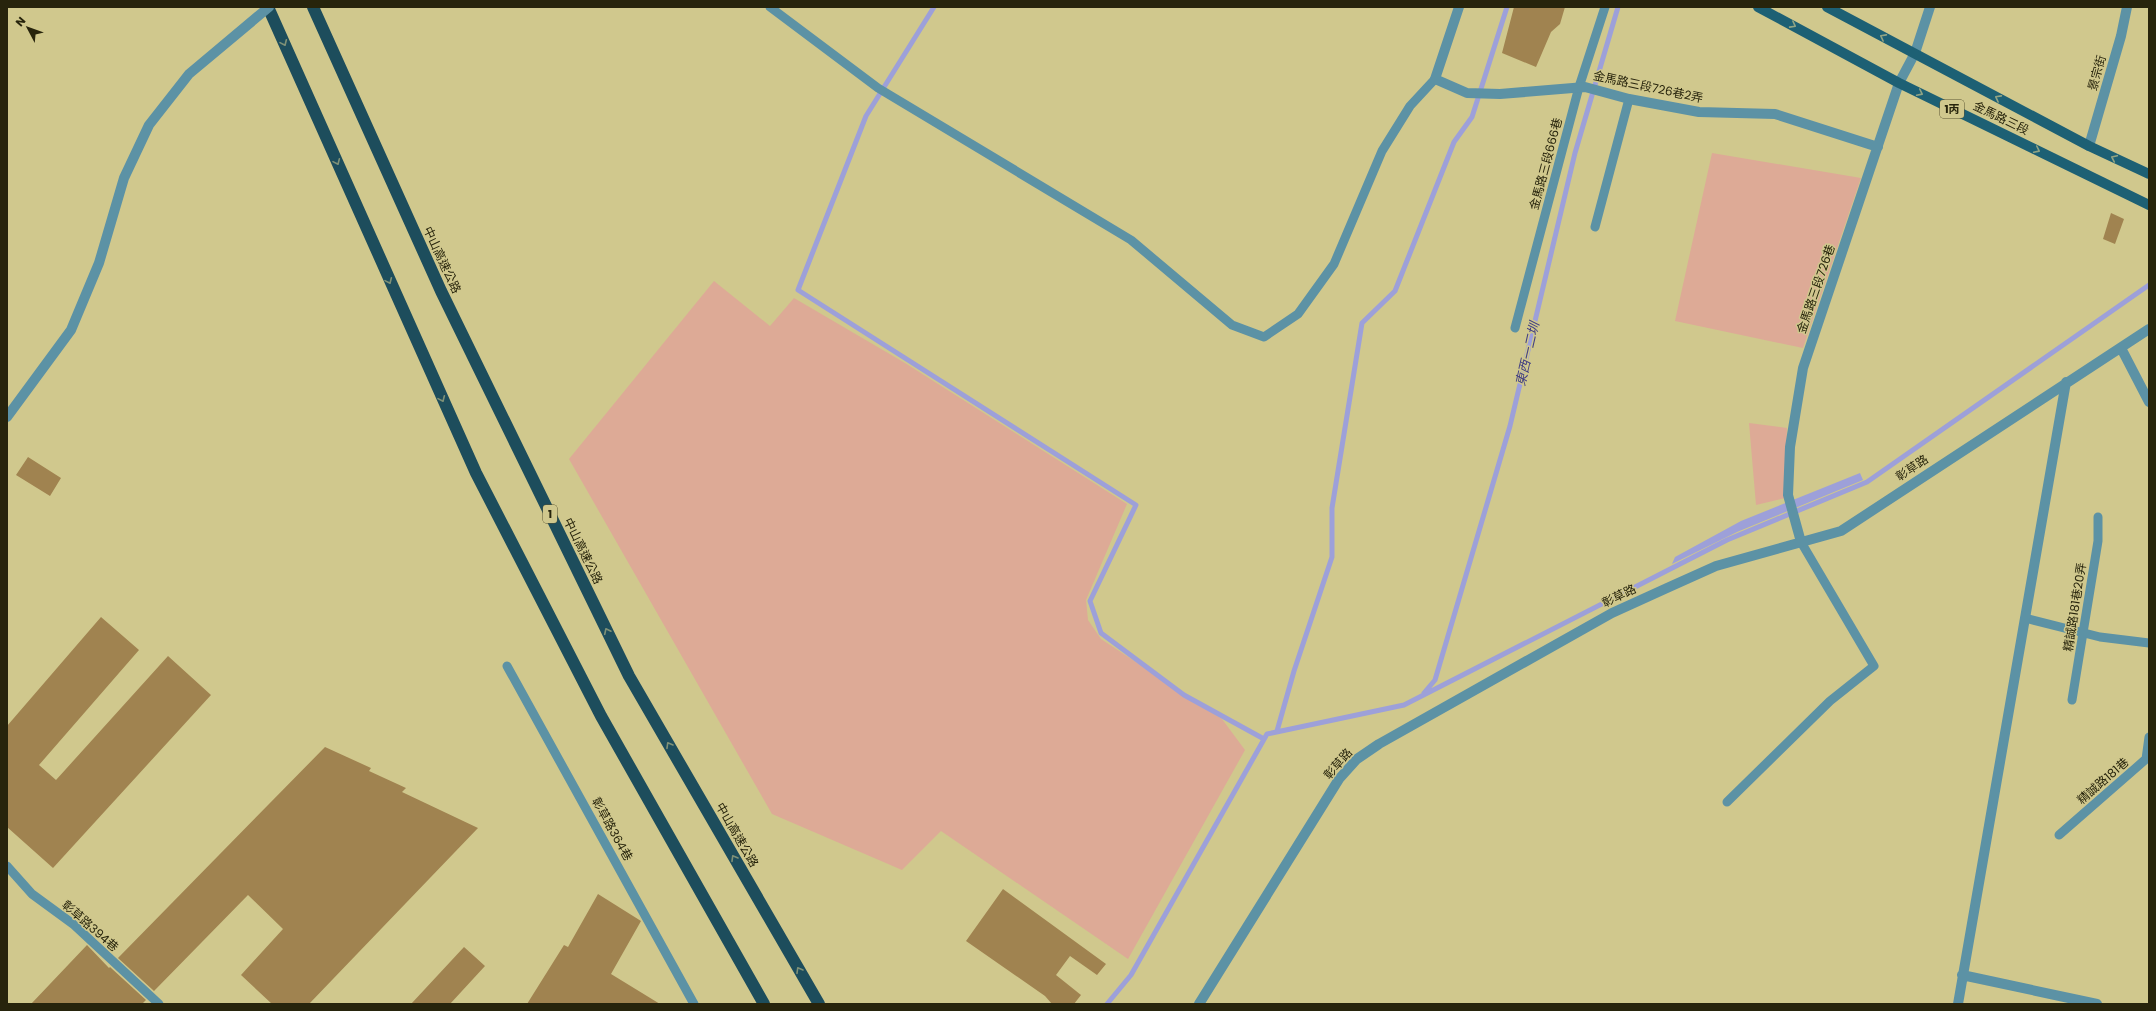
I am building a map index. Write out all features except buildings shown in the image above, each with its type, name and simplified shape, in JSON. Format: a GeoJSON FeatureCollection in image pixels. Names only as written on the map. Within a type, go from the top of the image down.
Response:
{"type":"FeatureCollection","features":[{"type":"Feature","properties":{"kind":"highway"},"geometry":{"type":"LineString","coordinates":[[269,7],[476,473],[601,716],[764,1004]]}},
{"type":"Feature","properties":{"kind":"highway","name":"中山高速公路"},"geometry":{"type":"LineString","coordinates":[[314,7],[441,291],[629,676],[819,1004]]}},
{"type":"Feature","properties":{"kind":"main road","name":"金馬路三段"},"geometry":{"type":"LineString","coordinates":[[1758,7],[1899,82],[2149,205]]}},
{"type":"Feature","properties":{"kind":"main road","name":"金馬路三段"},"geometry":{"type":"LineString","coordinates":[[1827,7],[2089,146],[2149,174]]}},
{"type":"Feature","properties":{"kind":"street"},"geometry":{"type":"LineString","coordinates":[[7,417],[71,330],[99,263],[124,178],[150,125],[189,74],[269,7]]}},
{"type":"Feature","properties":{"kind":"street"},"geometry":{"type":"LineString","coordinates":[[1435,79],[1459,7]]}},
{"type":"Feature","properties":{"kind":"street","name":"金馬路三段726巷"},"geometry":{"type":"LineString","coordinates":[[1801,542],[1797,522],[1788,495],[1790,447],[1804,368],[1899,82],[1915,53],[1930,7]]}},
{"type":"Feature","properties":{"kind":"street","name":"景宗街"},"geometry":{"type":"LineString","coordinates":[[2089,146],[2121,36],[2126,7]]}},
{"type":"Feature","properties":{"kind":"street","name":"金馬路三段726巷2弄"},"geometry":{"type":"LineString","coordinates":[[1435,79],[1468,93],[1490,94],[1582,87],[1629,99],[1699,112],[1775,114],[1878,147]]}},
{"type":"Feature","properties":{"kind":"street","name":"彰草路"},"geometry":{"type":"LineString","coordinates":[[1199,1004],[1339,779],[1357,759],[1380,744],[1612,613],[1716,566],[1842,531],[2066,382],[2149,329]]}},
{"type":"Feature","properties":{"kind":"street"},"geometry":{"type":"LineString","coordinates":[[2121,348],[2149,402]]}},
{"type":"Feature","properties":{"kind":"street"},"geometry":{"type":"LineString","coordinates":[[1958,1004],[2066,382]]}},
{"type":"Feature","properties":{"kind":"street"},"geometry":{"type":"LineString","coordinates":[[1962,975],[2097,1004]]}},
{"type":"Feature","properties":{"kind":"lane"},"geometry":{"type":"LineString","coordinates":[[770,7],[878,88],[1131,240],[1232,325],[1264,337],[1298,314],[1334,264],[1382,151],[1410,106],[1435,79]]}},
{"type":"Feature","properties":{"kind":"lane","name":"金馬路三段666巷"},"geometry":{"type":"LineString","coordinates":[[1515,328],[1605,7]]}},
{"type":"Feature","properties":{"kind":"lane"},"geometry":{"type":"LineString","coordinates":[[1595,227],[1629,99]]}},
{"type":"Feature","properties":{"kind":"lane","name":"精誠路181巷20弄"},"geometry":{"type":"LineString","coordinates":[[2072,700],[2098,541],[2098,517]]}},
{"type":"Feature","properties":{"kind":"lane"},"geometry":{"type":"LineString","coordinates":[[1728,802],[1830,701],[1874,666],[1801,542]]}},
{"type":"Feature","properties":{"kind":"lane"},"geometry":{"type":"LineString","coordinates":[[2025,618],[2100,637],[2149,643]]}},
{"type":"Feature","properties":{"kind":"lane","name":"彰草路364巷"},"geometry":{"type":"LineString","coordinates":[[507,666],[694,1004]]}},
{"type":"Feature","properties":{"kind":"lane","name":"精誠路181巷"},"geometry":{"type":"LineString","coordinates":[[2059,835],[2146,759],[2149,737]]}},
{"type":"Feature","properties":{"kind":"lane","name":"彰草路394巷"},"geometry":{"type":"LineString","coordinates":[[7,866],[32,894],[72,924],[159,1004]]}},
{"type":"Feature","properties":{"kind":"shaded area"},"geometry":{"type":"Polygon","coordinates":[[[1712,153],[1861,178],[1803,348],[1675,321],[1712,153]]]}},
{"type":"Feature","properties":{"kind":"shaded area"},"geometry":{"type":"Polygon","coordinates":[[[714,281],[770,326],[794,298],[905,363],[1127,504],[1086,600],[1088,620],[1101,639],[1222,719],[1245,750],[1128,959],[941,831],[902,870],[772,814],[569,459],[714,281]]]}},
{"type":"Feature","properties":{"kind":"shaded area"},"geometry":{"type":"Polygon","coordinates":[[[1749,423],[1787,428],[1785,498],[1756,505],[1749,423]]]}},
{"type":"Feature","properties":{"kind":"water"},"geometry":{"type":"Polygon","coordinates":[[[1860,473],[1863,480],[1737,532],[1672,564],[1675,557],[1741,521],[1860,473]]]}},
{"type":"Feature","properties":{"kind":"waterway"},"geometry":{"type":"LineString","coordinates":[[934,7],[866,116],[798,290],[1136,505],[1090,601],[1101,633],[1184,695],[1264,739]]}},
{"type":"Feature","properties":{"kind":"waterway"},"geometry":{"type":"LineString","coordinates":[[1277,731],[1294,671],[1332,557],[1332,508],[1362,323],[1395,291],[1454,142],[1472,117],[1507,7]]}},
{"type":"Feature","properties":{"kind":"waterway","name":"東西一二圳"},"geometry":{"type":"LineString","coordinates":[[1424,693],[1435,680],[1510,426],[1575,153],[1618,7]]}},
{"type":"Feature","properties":{"kind":"waterway"},"geometry":{"type":"LineString","coordinates":[[1107,1004],[1131,975],[1267,734],[1404,705],[1727,540],[1867,482],[2149,285]]}}]}
